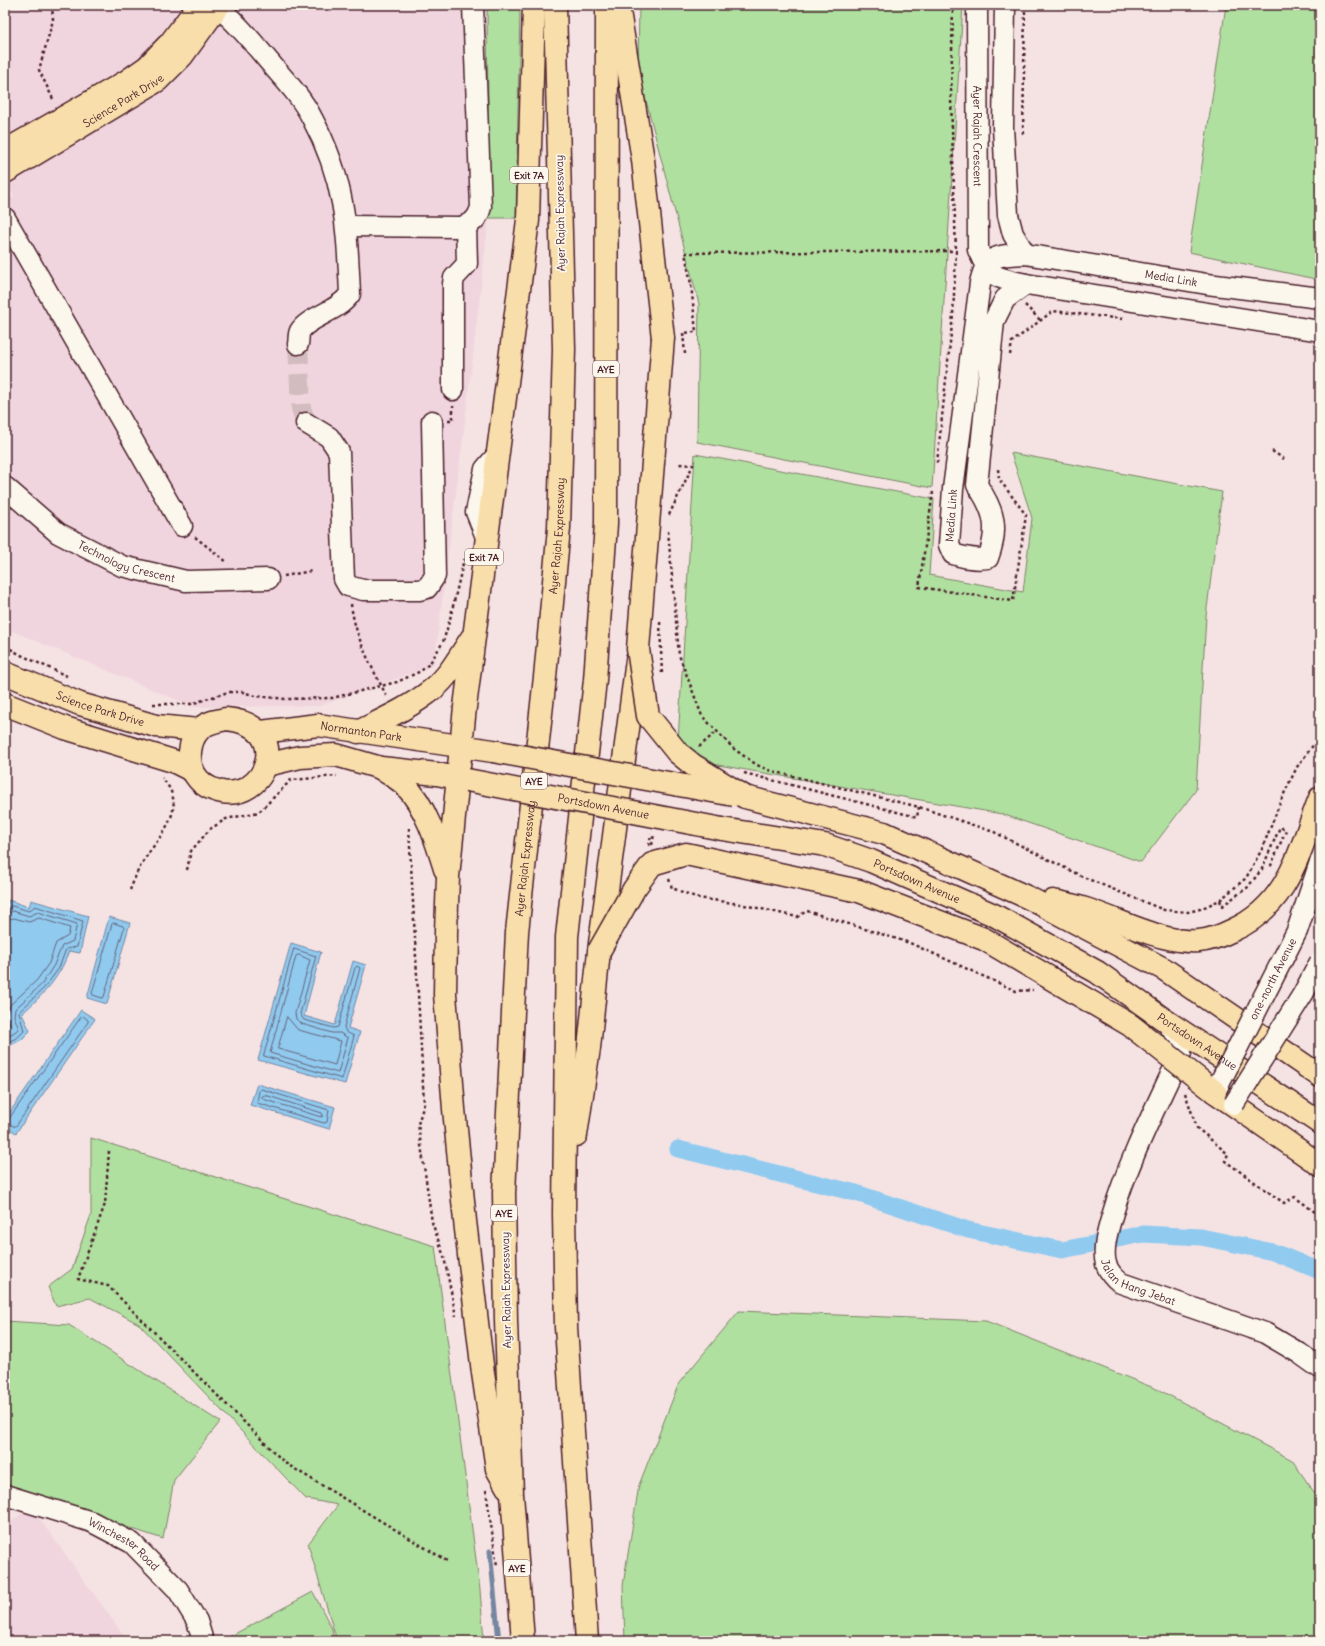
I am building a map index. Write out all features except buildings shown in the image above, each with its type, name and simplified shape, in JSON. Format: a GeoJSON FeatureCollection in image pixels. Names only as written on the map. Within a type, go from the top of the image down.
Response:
{"type":"FeatureCollection","features":[{"type":"Feature","properties":{"kind":"main road","name":"Exit 7A"},"geometry":{"type":"LineString","coordinates":[[465,746],[474,635],[528,220],[534,5]]}},
{"type":"Feature","properties":{"kind":"main road","name":"Ayer Rajah Expressway"},"geometry":{"type":"LineString","coordinates":[[523,1641],[512,1494],[506,1321],[504,1193],[517,932],[545,677],[559,528],[564,349],[555,5]]}},
{"type":"Feature","properties":{"kind":"main road","name":"AYE"},"geometry":{"type":"LineString","coordinates":[[587,1641],[566,1327],[564,1214],[567,937],[595,680],[606,524],[607,5]]}},
{"type":"Feature","properties":{"kind":"main road"},"geometry":{"type":"LineString","coordinates":[[564,1214],[589,1048],[599,951],[638,649],[663,338],[643,160],[618,5]]}},
{"type":"Feature","properties":{"kind":"main road","name":"Science Park Drive"},"geometry":{"type":"LineString","coordinates":[[5,151],[127,81],[147,67],[171,42],[213,6]]}},
{"type":"Feature","properties":{"kind":"main road","name":"Science Park Drive"},"geometry":{"type":"LineString","coordinates":[[5,172],[158,80],[182,56],[213,6]]}},
{"type":"Feature","properties":{"kind":"main road"},"geometry":{"type":"LineString","coordinates":[[358,732],[396,713],[434,688],[451,670],[474,635]]}},
{"type":"Feature","properties":{"kind":"main road"},"geometry":{"type":"LineString","coordinates":[[638,649],[648,716],[677,752],[693,765],[745,797]]}},
{"type":"Feature","properties":{"kind":"main road","name":"Science Park Drive"},"geometry":{"type":"LineString","coordinates":[[5,673],[80,704],[156,726],[199,730]]}},
{"type":"Feature","properties":{"kind":"main road"},"geometry":{"type":"LineString","coordinates":[[5,704],[65,728],[173,761],[193,771]]}},
{"type":"Feature","properties":{"kind":"main road"},"geometry":{"type":"LineString","coordinates":[[226,719],[249,723],[261,732],[268,750],[266,765],[257,780],[243,790],[228,794],[212,789],[199,781],[193,771],[189,757],[192,741],[199,730],[210,722],[226,719]]}},
{"type":"Feature","properties":{"kind":"main road","name":"Normanton Park"},"geometry":{"type":"LineString","coordinates":[[261,732],[318,725],[358,732],[465,746]]}},
{"type":"Feature","properties":{"kind":"main road"},"geometry":{"type":"LineString","coordinates":[[512,1494],[497,1469],[483,1373],[457,1146],[445,994],[448,877],[463,779],[465,746],[621,776],[745,797],[884,833],[1028,898],[1164,969],[1320,1076]]}},
{"type":"Feature","properties":{"kind":"main road"},"geometry":{"type":"LineString","coordinates":[[266,765],[300,757],[336,755],[381,768],[463,779]]}},
{"type":"Feature","properties":{"kind":"main road"},"geometry":{"type":"LineString","coordinates":[[381,768],[404,785],[416,801],[434,836],[448,877]]}},
{"type":"Feature","properties":{"kind":"main road","name":"Portsdown Avenue"},"geometry":{"type":"LineString","coordinates":[[463,779],[722,829],[825,845],[871,861],[994,915],[1097,972],[1166,1021],[1214,1051],[1320,1123]]}},
{"type":"Feature","properties":{"kind":"main road"},"geometry":{"type":"LineString","coordinates":[[1028,898],[1067,904],[1102,914],[1132,927],[1163,936],[1190,942],[1212,940],[1250,923],[1270,905],[1289,878],[1320,798]]}},
{"type":"Feature","properties":{"kind":"main road"},"geometry":{"type":"LineString","coordinates":[[660,868],[680,842],[722,829]]}},
{"type":"Feature","properties":{"kind":"main road"},"geometry":{"type":"LineString","coordinates":[[599,951],[634,889],[660,868],[686,854],[859,891],[984,939],[1130,1024],[1215,1092],[1320,1165]]}},
{"type":"Feature","properties":{"kind":"street"},"geometry":{"type":"LineString","coordinates":[[347,226],[461,227],[470,224],[479,215],[481,207],[473,5]]}},
{"type":"Feature","properties":{"kind":"street","name":"Ayer Rajah Crescent"},"geometry":{"type":"LineString","coordinates":[[977,5],[978,250],[985,266]]}},
{"type":"Feature","properties":{"kind":"street"},"geometry":{"type":"LineString","coordinates":[[1005,5],[1005,58],[1002,127],[1008,215],[1013,234],[1025,254]]}},
{"type":"Feature","properties":{"kind":"street"},"geometry":{"type":"LineString","coordinates":[[213,6],[263,54],[295,93],[312,117],[335,166],[347,226],[350,294],[344,303],[306,325],[300,332],[298,344]]}},
{"type":"Feature","properties":{"kind":"street"},"geometry":{"type":"LineString","coordinates":[[7,222],[182,526]]}},
{"type":"Feature","properties":{"kind":"street"},"geometry":{"type":"LineString","coordinates":[[452,390],[453,284],[454,278],[465,268],[467,264],[466,225]]}},
{"type":"Feature","properties":{"kind":"street","name":"Media Link"},"geometry":{"type":"LineString","coordinates":[[1026,284],[1005,300],[994,321],[977,485],[982,493],[994,522],[994,541],[988,558],[977,560],[953,554],[949,545],[953,489],[980,283],[985,266],[999,255],[1025,254],[1207,284],[1320,298]]}},
{"type":"Feature","properties":{"kind":"street"},"geometry":{"type":"LineString","coordinates":[[985,266],[995,277],[1026,284],[1320,331]]}},
{"type":"Feature","properties":{"kind":"street"},"geometry":{"type":"LineString","coordinates":[[306,423],[329,437],[339,452],[343,569],[344,579],[348,586],[363,590],[419,590],[427,588],[435,576],[432,421]]}},
{"type":"Feature","properties":{"kind":"street","name":"Technology Crescent"},"geometry":{"type":"LineString","coordinates":[[5,487],[58,533],[122,566],[186,581],[268,579]]}},
{"type":"Feature","properties":{"kind":"street","name":"one-north Avenue"},"geometry":{"type":"LineString","coordinates":[[1215,1092],[1297,931],[1320,862]]}},
{"type":"Feature","properties":{"kind":"street"},"geometry":{"type":"LineString","coordinates":[[1234,1104],[1303,994],[1320,962]]}},
{"type":"Feature","properties":{"kind":"street"},"geometry":{"type":"LineString","coordinates":[[1166,1021],[1180,1042],[1181,1053],[1192,1047],[1214,1051]]}},
{"type":"Feature","properties":{"kind":"street","name":"Jalan Hang Jebat"},"geometry":{"type":"LineString","coordinates":[[1181,1053],[1127,1170],[1109,1228],[1105,1249],[1106,1264],[1112,1276],[1120,1283],[1265,1333],[1299,1353],[1320,1368]]}},
{"type":"Feature","properties":{"kind":"street","name":"Winchester Road"},"geometry":{"type":"LineString","coordinates":[[5,1495],[92,1522],[132,1543],[178,1590],[197,1621],[203,1641]]}},
{"type":"Feature","properties":{"kind":"path"},"geometry":{"type":"LineString","coordinates":[[52,5],[53,20],[39,70],[54,101]]}},
{"type":"Feature","properties":{"kind":"path"},"geometry":{"type":"LineString","coordinates":[[685,354],[683,333],[696,332],[691,284],[685,253],[956,252],[951,99],[953,5]]}},
{"type":"Feature","properties":{"kind":"path"},"geometry":{"type":"LineString","coordinates":[[1023,138],[1025,5]]}},
{"type":"Feature","properties":{"kind":"path"},"geometry":{"type":"LineString","coordinates":[[1009,358],[1012,342],[1053,311],[1127,320]]}},
{"type":"Feature","properties":{"kind":"path"},"geometry":{"type":"LineString","coordinates":[[1272,451],[1284,459]]}},
{"type":"Feature","properties":{"kind":"path"},"geometry":{"type":"LineString","coordinates":[[667,518],[693,465],[679,464]]}},
{"type":"Feature","properties":{"kind":"path"},"geometry":{"type":"LineString","coordinates":[[667,526],[679,655],[702,716],[734,749],[757,765],[768,770],[919,807],[994,832],[1082,877],[1164,910],[1188,912],[1200,909],[1220,900],[1246,878],[1262,849],[1282,798],[1297,767],[1317,740],[1320,732]]}},
{"type":"Feature","properties":{"kind":"path"},"geometry":{"type":"LineString","coordinates":[[151,704],[191,704],[228,692],[243,692],[256,696],[286,699],[332,698],[403,679],[421,671],[430,663],[443,642],[465,553]]}},
{"type":"Feature","properties":{"kind":"path"},"geometry":{"type":"LineString","coordinates":[[348,586],[352,621],[364,653],[396,713]]}},
{"type":"Feature","properties":{"kind":"path"},"geometry":{"type":"LineString","coordinates":[[660,616],[662,676]]}},
{"type":"Feature","properties":{"kind":"path"},"geometry":{"type":"LineString","coordinates":[[5,646],[70,678]]}},
{"type":"Feature","properties":{"kind":"path"},"geometry":{"type":"LineString","coordinates":[[737,772],[917,817],[919,807]]}},
{"type":"Feature","properties":{"kind":"path"},"geometry":{"type":"LineString","coordinates":[[130,890],[140,868],[171,820],[174,810],[171,788],[158,773]]}},
{"type":"Feature","properties":{"kind":"path"},"geometry":{"type":"LineString","coordinates":[[187,870],[191,851],[210,829],[226,819],[259,812],[291,780],[336,776],[343,777]]}},
{"type":"Feature","properties":{"kind":"path"},"geometry":{"type":"LineString","coordinates":[[408,825],[410,831],[424,1104]]}},
{"type":"Feature","properties":{"kind":"path"},"geometry":{"type":"LineString","coordinates":[[1220,900],[1222,906],[1247,888],[1262,869],[1280,827],[1286,830],[1268,871]]}},
{"type":"Feature","properties":{"kind":"path"},"geometry":{"type":"LineString","coordinates":[[660,868],[672,888],[698,898],[740,904],[797,917],[807,911],[910,943],[1016,992]]}},
{"type":"Feature","properties":{"kind":"path"},"geometry":{"type":"LineString","coordinates":[[1183,1087],[1197,1128],[1228,1154],[1225,1161],[1284,1203],[1295,1197],[1320,1216]]}},
{"type":"Feature","properties":{"kind":"path"},"geometry":{"type":"LineString","coordinates":[[109,1150],[105,1204],[78,1279],[108,1286],[286,1463],[447,1561]]}},
{"type":"Feature","properties":{"kind":"shaded area"},"geometry":{"type":"Polygon","coordinates":[[[5,5],[487,5],[489,218],[434,665],[320,706],[194,707],[5,628],[5,203],[14,196],[5,180],[5,5]]]}},
{"type":"Feature","properties":{"kind":"shaded area"},"geometry":{"type":"Polygon","coordinates":[[[31,1507],[125,1637],[119,1641],[8,1641],[5,1636],[5,1526],[31,1507]]]}},
{"type":"Feature","properties":{"kind":"green space"},"geometry":{"type":"Polygon","coordinates":[[[487,5],[520,5],[516,218],[489,218],[487,5]]]}},
{"type":"Feature","properties":{"kind":"green space"},"geometry":{"type":"Polygon","coordinates":[[[639,5],[963,5],[932,488],[697,442],[699,304],[638,70],[639,5]]]}},
{"type":"Feature","properties":{"kind":"green space"},"geometry":{"type":"Polygon","coordinates":[[[1226,5],[1320,5],[1320,280],[1189,252],[1226,5]]]}},
{"type":"Feature","properties":{"kind":"green space"},"geometry":{"type":"Polygon","coordinates":[[[1011,453],[1222,492],[1206,616],[1196,790],[1141,862],[1002,814],[706,763],[678,741],[695,454],[934,499],[929,575],[1023,592],[1032,518],[1011,453]]]}},
{"type":"Feature","properties":{"kind":"green space"},"geometry":{"type":"Polygon","coordinates":[[[91,1138],[435,1246],[480,1590],[484,1641],[337,1641],[308,1544],[338,1505],[306,1499],[139,1324],[90,1298],[56,1306],[48,1287],[72,1269],[91,1215],[91,1138]]]}},
{"type":"Feature","properties":{"kind":"green space"},"geometry":{"type":"Polygon","coordinates":[[[739,1311],[986,1321],[1159,1390],[1292,1460],[1320,1501],[1320,1641],[625,1641],[623,1585],[639,1485],[679,1383],[739,1311]]]}},
{"type":"Feature","properties":{"kind":"green space"},"geometry":{"type":"Polygon","coordinates":[[[5,1321],[69,1325],[220,1422],[174,1480],[163,1539],[5,1487],[5,1321]]]}},
{"type":"Feature","properties":{"kind":"green space"},"geometry":{"type":"Polygon","coordinates":[[[313,1592],[332,1629],[334,1641],[231,1641],[229,1637],[313,1592]]]}},
{"type":"Feature","properties":{"kind":"water"},"geometry":{"type":"Polygon","coordinates":[[[8,900],[29,907],[31,900],[88,916],[80,953],[69,951],[65,961],[50,986],[22,1014],[30,1031],[21,1040],[5,1048],[5,911],[8,900]]]}},
{"type":"Feature","properties":{"kind":"water"},"geometry":{"type":"Polygon","coordinates":[[[109,917],[130,923],[107,1004],[87,998],[109,917]]]}},
{"type":"Feature","properties":{"kind":"water"},"geometry":{"type":"Polygon","coordinates":[[[291,943],[321,952],[304,1016],[335,1025],[353,961],[366,965],[348,1028],[360,1032],[345,1084],[258,1060],[291,943]]]}},
{"type":"Feature","properties":{"kind":"water"},"geometry":{"type":"Polygon","coordinates":[[[81,1010],[95,1019],[16,1133],[5,1126],[5,1119],[81,1010]]]}},
{"type":"Feature","properties":{"kind":"water"},"geometry":{"type":"Polygon","coordinates":[[[257,1084],[335,1107],[329,1129],[250,1105],[257,1084]]]}},
{"type":"Feature","properties":{"kind":"waterway"},"geometry":{"type":"LineString","coordinates":[[678,1149],[856,1193],[968,1230],[1062,1250],[1143,1234],[1201,1237],[1273,1252],[1320,1271]]}},
{"type":"Feature","properties":{"kind":"waterway"},"geometry":{"type":"LineString","coordinates":[[490,1551],[499,1641]]}},
{"type":"Feature","properties":{"kind":"tunnel"},"geometry":{"type":"LineString","coordinates":[[298,344],[301,408],[306,423]]}}]}
